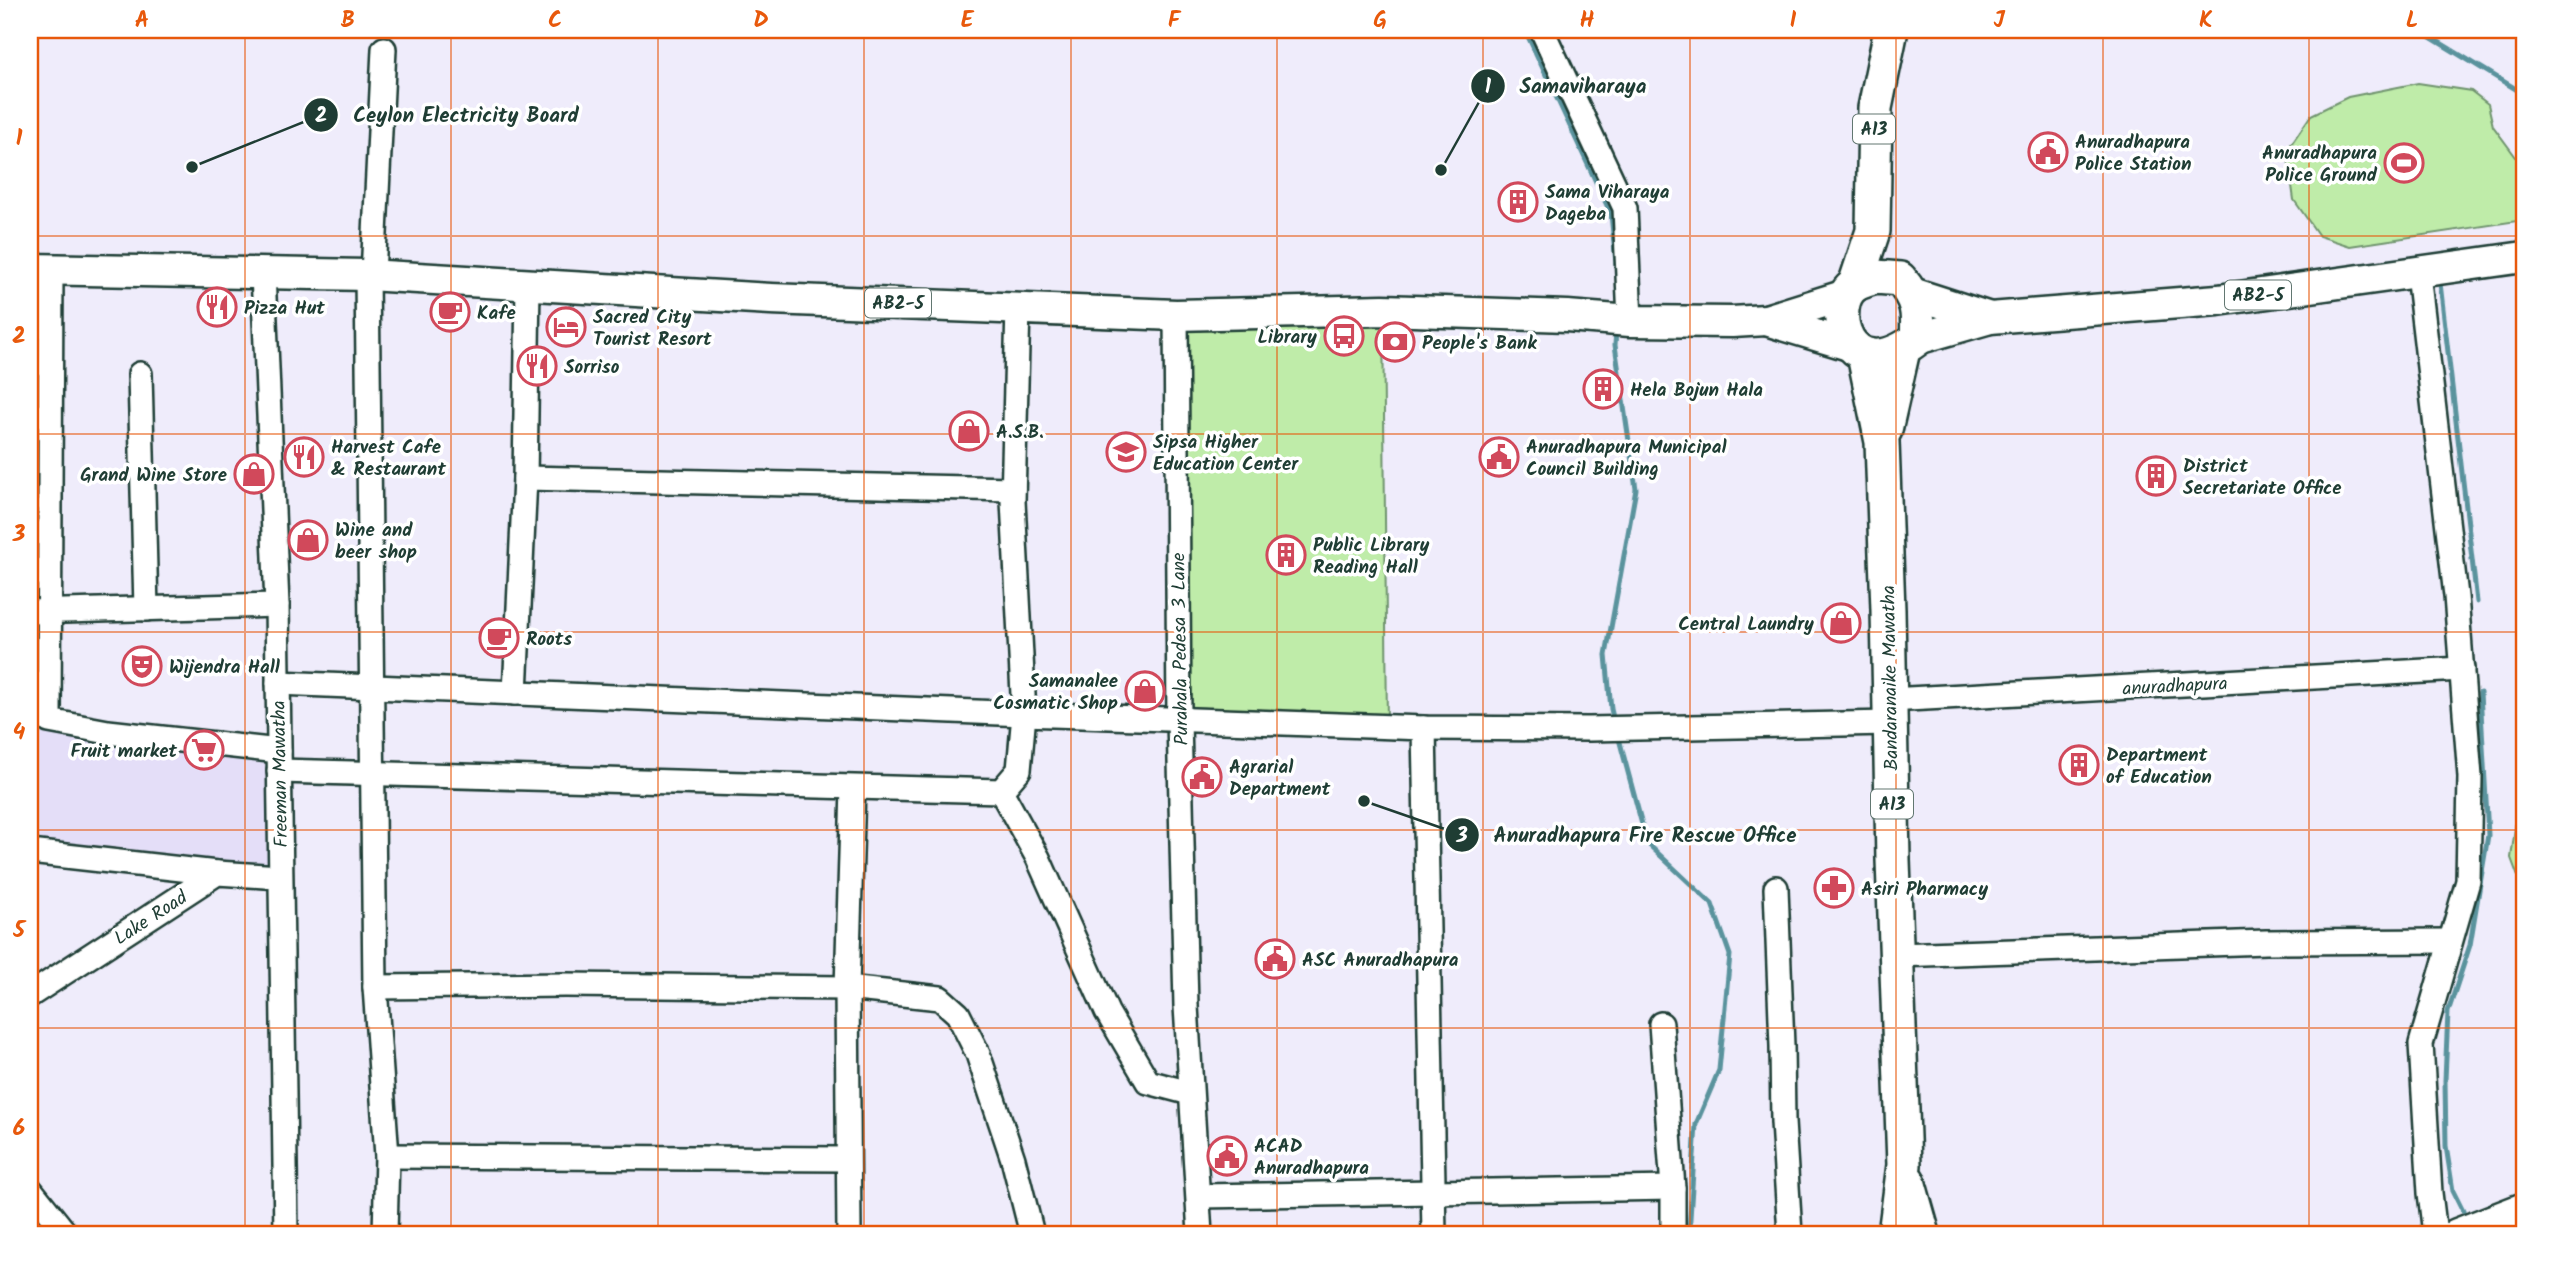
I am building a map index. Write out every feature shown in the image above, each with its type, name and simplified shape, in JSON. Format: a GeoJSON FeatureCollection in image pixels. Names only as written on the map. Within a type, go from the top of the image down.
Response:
{"type":"FeatureCollection","features":[{"type":"Feature","properties":{"kind":"highway","name":"A13"},"geometry":{"type":"LineString","coordinates":[[1851,290],[1873,231],[1875,108],[1891,30]]}},
{"type":"Feature","properties":{"kind":"highway"},"geometry":{"type":"LineString","coordinates":[[1873,231],[1906,286],[1919,315],[1910,344],[1885,357],[1858,351],[1841,322],[1851,290],[1876,277],[1906,286]]}},
{"type":"Feature","properties":{"kind":"highway","name":"Bandaranaike Mawatha"},"geometry":{"type":"LineString","coordinates":[[1882,442],[1910,344]]}},
{"type":"Feature","properties":{"kind":"highway","name":"Bandaranaike Mawatha"},"geometry":{"type":"LineString","coordinates":[[1858,351],[1882,442],[1904,1165],[1895,1234]]}},
{"type":"Feature","properties":{"kind":"highway","name":"Bandaranaike Mawatha"},"geometry":{"type":"LineString","coordinates":[[1904,1165],[1923,1234]]}},
{"type":"Feature","properties":{"kind":"main road","name":"AB2-5"},"geometry":{"type":"LineString","coordinates":[[1910,344],[1990,318],[2218,300],[2524,257]]}},
{"type":"Feature","properties":{"kind":"main road","name":"AB2-5"},"geometry":{"type":"LineString","coordinates":[[40,269],[370,275],[771,299],[1176,315],[1383,310],[1698,322],[1766,320],[1851,290]]}},
{"type":"Feature","properties":{"kind":"main road","name":"AB2-5"},"geometry":{"type":"LineString","coordinates":[[1906,286],[1990,318]]}},
{"type":"Feature","properties":{"kind":"main road","name":"AB2-5"},"geometry":{"type":"LineString","coordinates":[[1766,320],[1858,351]]}},
{"type":"Feature","properties":{"kind":"main road"},"geometry":{"type":"LineString","coordinates":[[2457,1234],[2524,1208]]}},
{"type":"Feature","properties":{"kind":"street"},"geometry":{"type":"LineString","coordinates":[[1542,30],[1625,208],[1630,321]]}},
{"type":"Feature","properties":{"kind":"street"},"geometry":{"type":"LineString","coordinates":[[384,50],[370,275],[370,687],[375,987],[387,1156],[385,1234]]}},
{"type":"Feature","properties":{"kind":"street"},"geometry":{"type":"LineString","coordinates":[[40,269],[40,612],[49,722],[373,774],[1001,792]]}},
{"type":"Feature","properties":{"kind":"street","name":"Freeman Mawatha"},"geometry":{"type":"LineString","coordinates":[[263,273],[277,605],[286,1234]]}},
{"type":"Feature","properties":{"kind":"street"},"geometry":{"type":"LineString","coordinates":[[2418,274],[2456,596],[2470,777],[2468,881],[2421,1044],[2435,1234]]}},
{"type":"Feature","properties":{"kind":"street"},"geometry":{"type":"LineString","coordinates":[[515,693],[525,478],[528,285]]}},
{"type":"Feature","properties":{"kind":"street"},"geometry":{"type":"LineString","coordinates":[[1001,792],[1019,770],[1024,714],[1013,489],[1018,307]]}},
{"type":"Feature","properties":{"kind":"street","name":"Purahala Pedesa 3 Lane"},"geometry":{"type":"LineString","coordinates":[[1176,315],[1179,720],[1190,1093],[1200,1234]]}},
{"type":"Feature","properties":{"kind":"street"},"geometry":{"type":"LineString","coordinates":[[140,374],[146,609]]}},
{"type":"Feature","properties":{"kind":"street"},"geometry":{"type":"LineString","coordinates":[[525,478],[1013,489]]}},
{"type":"Feature","properties":{"kind":"street"},"geometry":{"type":"LineString","coordinates":[[40,612],[277,605]]}},
{"type":"Feature","properties":{"kind":"street","name":"anuradhapura"},"geometry":{"type":"LineString","coordinates":[[278,683],[1179,720],[1424,728],[1589,729],[1889,711],[2462,669]]}},
{"type":"Feature","properties":{"kind":"street"},"geometry":{"type":"LineString","coordinates":[[1424,728],[1434,1234]]}},
{"type":"Feature","properties":{"kind":"street"},"geometry":{"type":"LineString","coordinates":[[849,1234],[847,988],[853,788]]}},
{"type":"Feature","properties":{"kind":"street"},"geometry":{"type":"LineString","coordinates":[[1001,792],[1038,858],[1107,1012],[1148,1082],[1190,1093]]}},
{"type":"Feature","properties":{"kind":"street"},"geometry":{"type":"LineString","coordinates":[[30,852],[217,873],[280,877]]}},
{"type":"Feature","properties":{"kind":"street","name":"Lake Road"},"geometry":{"type":"LineString","coordinates":[[30,995],[217,873]]}},
{"type":"Feature","properties":{"kind":"street"},"geometry":{"type":"LineString","coordinates":[[1776,888],[1783,1122],[1790,1234]]}},
{"type":"Feature","properties":{"kind":"street"},"geometry":{"type":"LineString","coordinates":[[1897,955],[2266,942],[2450,941]]}},
{"type":"Feature","properties":{"kind":"street"},"geometry":{"type":"LineString","coordinates":[[375,987],[565,985],[847,988],[940,998],[958,1014],[983,1067],[1013,1159],[1032,1234]]}},
{"type":"Feature","properties":{"kind":"street"},"geometry":{"type":"LineString","coordinates":[[1661,1024],[1673,1188],[1673,1234]]}},
{"type":"Feature","properties":{"kind":"street"},"geometry":{"type":"LineString","coordinates":[[387,1156],[847,1159]]}},
{"type":"Feature","properties":{"kind":"street"},"geometry":{"type":"LineString","coordinates":[[1199,1196],[1673,1188]]}},
{"type":"Feature","properties":{"kind":"street"},"geometry":{"type":"LineString","coordinates":[[30,1189],[66,1234]]}},
{"type":"Feature","properties":{"kind":"shaded area"},"geometry":{"type":"Polygon","coordinates":[[[50,611],[49,722],[279,751],[280,877],[30,852],[30,612],[50,611]]]}},
{"type":"Feature","properties":{"kind":"green space","name":"Anuradhapura Police Ground"},"geometry":{"type":"Polygon","coordinates":[[[2418,83],[2471,91],[2488,104],[2493,126],[2524,168],[2524,220],[2350,246],[2319,236],[2294,200],[2287,150],[2311,115],[2348,97],[2418,83]]]}},
{"type":"Feature","properties":{"kind":"green space"},"geometry":{"type":"Polygon","coordinates":[[[1383,310],[1387,727],[1179,720],[1176,315],[1383,310]]]}},
{"type":"Feature","properties":{"kind":"green space"},"geometry":{"type":"Polygon","coordinates":[[[2524,785],[2524,893],[2511,858],[2520,791],[2524,785]]]}},
{"type":"Feature","properties":{"kind":"waterway"},"geometry":{"type":"LineString","coordinates":[[1525,30],[1611,214],[1617,273]]}},
{"type":"Feature","properties":{"kind":"waterway"},"geometry":{"type":"LineString","coordinates":[[2419,30],[2524,94]]}},
{"type":"Feature","properties":{"kind":"waterway"},"geometry":{"type":"LineString","coordinates":[[2444,282],[2440,283],[2477,602]]}},
{"type":"Feature","properties":{"kind":"waterway"},"geometry":{"type":"LineString","coordinates":[[1614,722],[1606,655],[1636,489],[1615,345],[1616,331]]}},
{"type":"Feature","properties":{"kind":"waterway"},"geometry":{"type":"LineString","coordinates":[[2463,1211],[2453,1191],[2446,1146],[2445,1080],[2448,1012],[2470,945],[2488,835],[2480,693]]}},
{"type":"Feature","properties":{"kind":"waterway"},"geometry":{"type":"LineString","coordinates":[[1618,735],[1647,843],[1712,904],[1730,955],[1719,1070],[1696,1124],[1689,1234]]}},
{"type":"Feature","properties":{"kind":"place","name":"Anuradhapura Police Station"},"geometry":{"type":"Point","coordinates":[2048,152]}},
{"type":"Feature","properties":{"kind":"place","name":"Anuradhapura Police Ground"},"geometry":{"type":"Point","coordinates":[2404,163]}},
{"type":"Feature","properties":{"kind":"place","name":"Ceylon Electricity Board"},"geometry":{"type":"Point","coordinates":[192,167]}},
{"type":"Feature","properties":{"kind":"place","name":"Samaviharaya"},"geometry":{"type":"Point","coordinates":[1441,170]}},
{"type":"Feature","properties":{"kind":"place","name":"Sama Viharaya Dageba"},"geometry":{"type":"Point","coordinates":[1518,202]}},
{"type":"Feature","properties":{"kind":"place","name":"Pizza Hut"},"geometry":{"type":"Point","coordinates":[217,307]}},
{"type":"Feature","properties":{"kind":"place","name":"Kafe"},"geometry":{"type":"Point","coordinates":[450,312]}},
{"type":"Feature","properties":{"kind":"place","name":"Sacred City Tourist Resort"},"geometry":{"type":"Point","coordinates":[566,327]}},
{"type":"Feature","properties":{"kind":"place","name":"Library"},"geometry":{"type":"Point","coordinates":[1344,336]}},
{"type":"Feature","properties":{"kind":"place","name":"People's Bank"},"geometry":{"type":"Point","coordinates":[1395,342]}},
{"type":"Feature","properties":{"kind":"place","name":"Sorriso"},"geometry":{"type":"Point","coordinates":[537,366]}},
{"type":"Feature","properties":{"kind":"place","name":"Hela Bojun Hala"},"geometry":{"type":"Point","coordinates":[1603,389]}},
{"type":"Feature","properties":{"kind":"place","name":"A.S.B."},"geometry":{"type":"Point","coordinates":[969,431]}},
{"type":"Feature","properties":{"kind":"place","name":"Sipsa Higher Education Center"},"geometry":{"type":"Point","coordinates":[1126,452]}},
{"type":"Feature","properties":{"kind":"place","name":"Harvest Cafe & Restaurant"},"geometry":{"type":"Point","coordinates":[304,457]}},
{"type":"Feature","properties":{"kind":"place","name":"Anuradhapura Municipal Council Building"},"geometry":{"type":"Point","coordinates":[1499,457]}},
{"type":"Feature","properties":{"kind":"place","name":"Grand Wine Store"},"geometry":{"type":"Point","coordinates":[254,474]}},
{"type":"Feature","properties":{"kind":"place","name":"District Secretariate Office"},"geometry":{"type":"Point","coordinates":[2156,476]}},
{"type":"Feature","properties":{"kind":"place","name":"Wine and beer shop"},"geometry":{"type":"Point","coordinates":[308,540]}},
{"type":"Feature","properties":{"kind":"place","name":"Public Library Reading Hall"},"geometry":{"type":"Point","coordinates":[1286,555]}},
{"type":"Feature","properties":{"kind":"place","name":"Central Laundry"},"geometry":{"type":"Point","coordinates":[1841,623]}},
{"type":"Feature","properties":{"kind":"place","name":"Roots"},"geometry":{"type":"Point","coordinates":[499,638]}},
{"type":"Feature","properties":{"kind":"place","name":"Wijendra Hall"},"geometry":{"type":"Point","coordinates":[142,666]}},
{"type":"Feature","properties":{"kind":"place","name":"Samanalee Cosmatic Shop"},"geometry":{"type":"Point","coordinates":[1145,691]}},
{"type":"Feature","properties":{"kind":"place","name":"Fruit market"},"geometry":{"type":"Point","coordinates":[204,750]}},
{"type":"Feature","properties":{"kind":"place","name":"Department of Education"},"geometry":{"type":"Point","coordinates":[2079,765]}},
{"type":"Feature","properties":{"kind":"place","name":"Agrarial Department"},"geometry":{"type":"Point","coordinates":[1202,777]}},
{"type":"Feature","properties":{"kind":"place","name":"Anuradhapura Fire Rescue Office"},"geometry":{"type":"Point","coordinates":[1364,801]}},
{"type":"Feature","properties":{"kind":"place","name":"Asiri Pharmacy"},"geometry":{"type":"Point","coordinates":[1834,888]}},
{"type":"Feature","properties":{"kind":"place","name":"ASC Anuradhapura"},"geometry":{"type":"Point","coordinates":[1275,959]}},
{"type":"Feature","properties":{"kind":"place","name":"ACAD Anuradhapura"},"geometry":{"type":"Point","coordinates":[1227,1156]}}]}
